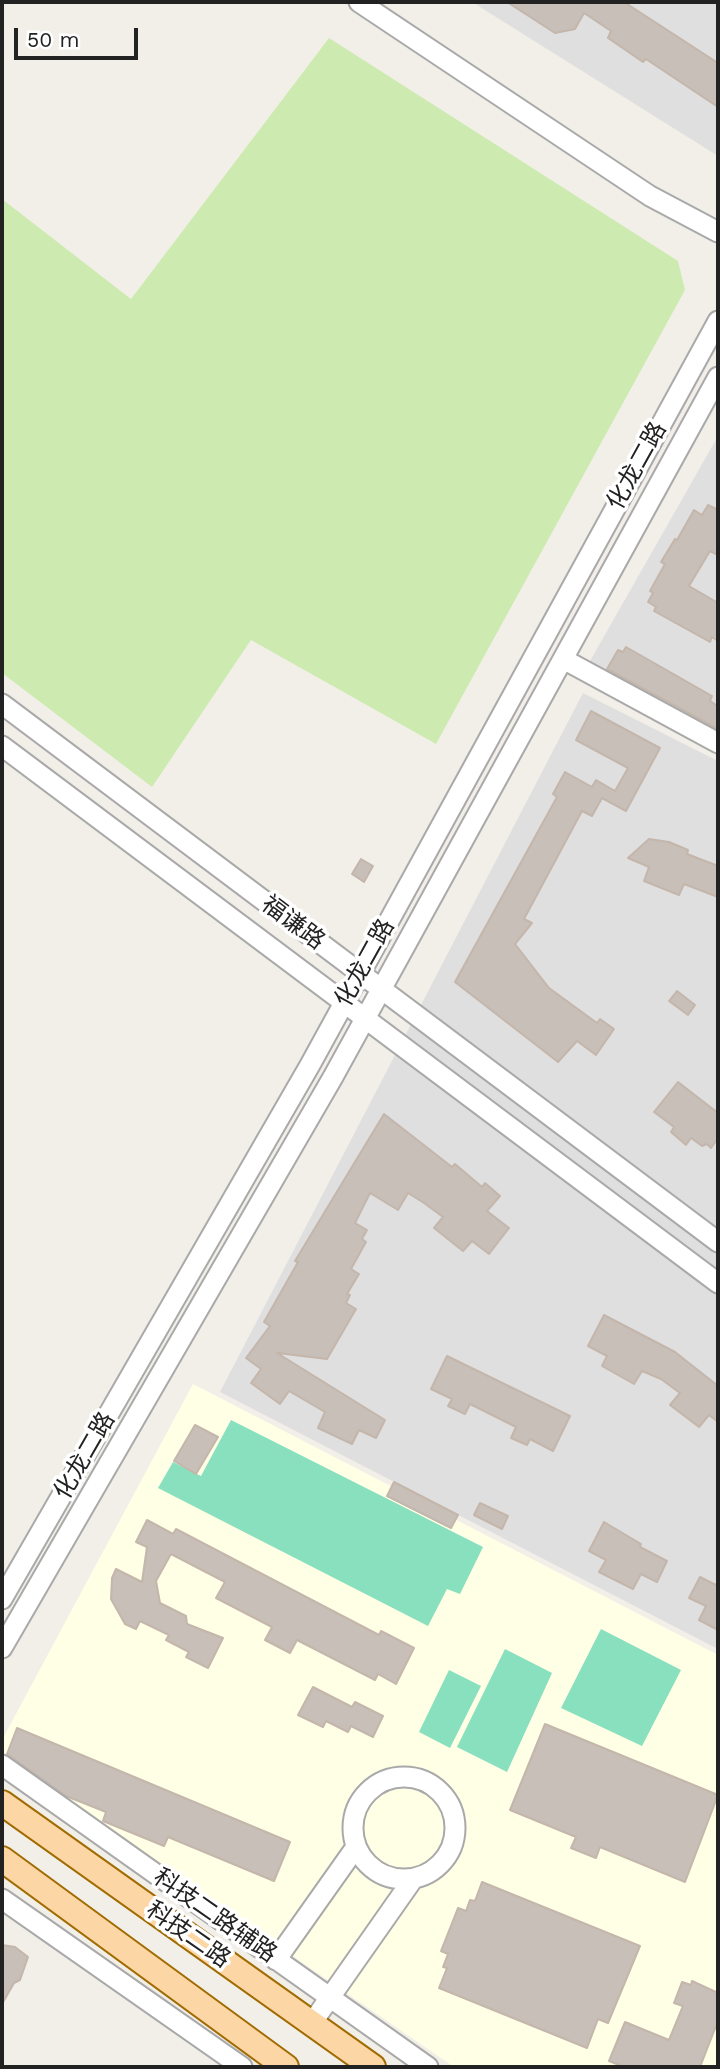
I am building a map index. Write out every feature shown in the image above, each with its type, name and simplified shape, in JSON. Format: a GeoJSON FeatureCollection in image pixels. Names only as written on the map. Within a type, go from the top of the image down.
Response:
{"type":"FeatureCollection","features":[{"type":"Feature","properties":{"kind":"main road","name":"科技二路"},"geometry":{"type":"LineString","coordinates":[[2,1803],[373,2067]]}},
{"type":"Feature","properties":{"kind":"main road","name":"科技二路"},"geometry":{"type":"LineString","coordinates":[[2,1858],[286,2067]]}},
{"type":"Feature","properties":{"kind":"street"},"geometry":{"type":"LineString","coordinates":[[359,2],[650,196],[718,232]]}},
{"type":"Feature","properties":{"kind":"street","name":"化龙二路"},"geometry":{"type":"LineString","coordinates":[[2,1599],[344,1002],[718,321]]}},
{"type":"Feature","properties":{"kind":"street","name":"化龙二路"},"geometry":{"type":"LineString","coordinates":[[2,1648],[333,1077],[718,377]]}},
{"type":"Feature","properties":{"kind":"street"},"geometry":{"type":"LineString","coordinates":[[563,659],[718,743]]}},
{"type":"Feature","properties":{"kind":"street","name":"福谦路"},"geometry":{"type":"LineString","coordinates":[[2,704],[718,1242]]}},
{"type":"Feature","properties":{"kind":"street","name":"福谦路"},"geometry":{"type":"LineString","coordinates":[[2,746],[718,1283]]}},
{"type":"Feature","properties":{"kind":"street","name":"科技二路辅路"},"geometry":{"type":"LineString","coordinates":[[2,1765],[428,2067]]}},
{"type":"Feature","properties":{"kind":"street"},"geometry":{"type":"LineString","coordinates":[[401,1777],[432,1785],[444,1796],[453,1812],[456,1829],[452,1847],[436,1868],[413,1879],[395,1879],[379,1873],[365,1862],[356,1847],[354,1815],[360,1800],[371,1788],[385,1780],[401,1777]]}},
{"type":"Feature","properties":{"kind":"street"},"geometry":{"type":"LineString","coordinates":[[276,1960],[356,1847]]}},
{"type":"Feature","properties":{"kind":"street"},"geometry":{"type":"LineString","coordinates":[[312,2023],[413,1879]]}},
{"type":"Feature","properties":{"kind":"street"},"geometry":{"type":"LineString","coordinates":[[2,1899],[242,2067]]}},
{"type":"Feature","properties":{"kind":"shaded area"},"geometry":{"type":"Polygon","coordinates":[[[472,2],[718,2],[718,156],[472,2]]]}},
{"type":"Feature","properties":{"kind":"shaded area"},"geometry":{"type":"Polygon","coordinates":[[[718,436],[718,748],[582,675],[718,436]]]}},
{"type":"Feature","properties":{"kind":"shaded area"},"geometry":{"type":"Polygon","coordinates":[[[583,693],[718,761],[718,1649],[220,1392],[583,693]]]}},
{"type":"Feature","properties":{"kind":"shaded area"},"geometry":{"type":"Polygon","coordinates":[[[193,1384],[718,1655],[718,2067],[454,2067],[2,1756],[2,1740],[193,1384]]]}},
{"type":"Feature","properties":{"kind":"green space"},"geometry":{"type":"Polygon","coordinates":[[[329,38],[678,261],[685,290],[436,744],[251,640],[152,787],[2,673],[2,199],[131,299],[329,38]]]}},
{"type":"Feature","properties":{"kind":"green space"},"geometry":{"type":"Polygon","coordinates":[[[231,1420],[483,1547],[460,1594],[447,1589],[428,1626],[158,1488],[173,1462],[201,1476],[231,1420]]]}},
{"type":"Feature","properties":{"kind":"green space"},"geometry":{"type":"Polygon","coordinates":[[[601,1629],[681,1670],[642,1746],[561,1708],[601,1629]]]}},
{"type":"Feature","properties":{"kind":"green space"},"geometry":{"type":"Polygon","coordinates":[[[505,1649],[552,1673],[507,1772],[457,1747],[505,1649]]]}},
{"type":"Feature","properties":{"kind":"green space"},"geometry":{"type":"Polygon","coordinates":[[[449,1670],[481,1686],[450,1748],[419,1732],[449,1670]]]}},
{"type":"Feature","properties":{"kind":"building"},"geometry":{"type":"Polygon","coordinates":[[[507,2],[624,2],[718,63],[718,107],[646,59],[643,62],[608,38],[611,31],[584,13],[575,29],[555,33],[507,2]]]}},
{"type":"Feature","properties":{"kind":"building"},"geometry":{"type":"Polygon","coordinates":[[[708,505],[718,510],[718,555],[710,551],[689,586],[718,603],[718,641],[712,637],[710,642],[654,611],[656,607],[648,602],[653,593],[650,591],[665,564],[661,562],[675,539],[677,540],[694,510],[702,515],[708,505]]]}},
{"type":"Feature","properties":{"kind":"building"},"geometry":{"type":"Polygon","coordinates":[[[626,647],[712,696],[710,701],[718,706],[718,729],[607,669],[618,650],[623,652],[626,647]]]}},
{"type":"Feature","properties":{"kind":"building"},"geometry":{"type":"Polygon","coordinates":[[[591,711],[660,748],[626,811],[602,798],[592,816],[582,811],[524,919],[532,923],[515,944],[549,988],[597,1023],[600,1019],[614,1029],[596,1055],[577,1041],[558,1062],[455,982],[557,797],[553,794],[565,772],[592,787],[596,780],[615,791],[628,768],[576,740],[591,711]]]}},
{"type":"Feature","properties":{"kind":"building"},"geometry":{"type":"Polygon","coordinates":[[[649,839],[669,842],[688,850],[687,854],[718,866],[718,897],[684,884],[679,895],[644,881],[649,867],[628,858],[649,839]]]}},
{"type":"Feature","properties":{"kind":"building"},"geometry":{"type":"Polygon","coordinates":[[[361,859],[373,866],[364,882],[352,874],[361,859]]]}},
{"type":"Feature","properties":{"kind":"building"},"geometry":{"type":"Polygon","coordinates":[[[677,991],[695,1005],[688,1015],[669,1001],[677,991]]]}},
{"type":"Feature","properties":{"kind":"building"},"geometry":{"type":"Polygon","coordinates":[[[678,1082],[718,1113],[718,1138],[711,1148],[707,1144],[702,1146],[691,1138],[686,1145],[671,1132],[674,1127],[654,1112],[678,1082]]]}},
{"type":"Feature","properties":{"kind":"building"},"geometry":{"type":"Polygon","coordinates":[[[384,1114],[452,1167],[455,1164],[482,1187],[485,1183],[500,1196],[487,1211],[509,1228],[489,1254],[472,1241],[463,1251],[434,1228],[443,1217],[408,1193],[398,1210],[370,1193],[355,1223],[367,1230],[362,1239],[366,1242],[351,1269],[359,1274],[347,1294],[350,1295],[346,1303],[356,1309],[327,1359],[277,1353],[385,1420],[376,1438],[359,1430],[352,1444],[318,1428],[325,1412],[289,1391],[280,1404],[251,1383],[261,1369],[246,1358],[270,1326],[264,1322],[298,1262],[295,1261],[384,1114]]]}},
{"type":"Feature","properties":{"kind":"building"},"geometry":{"type":"Polygon","coordinates":[[[604,1315],[675,1352],[718,1386],[718,1422],[709,1415],[699,1427],[670,1405],[680,1393],[661,1379],[642,1371],[634,1384],[602,1366],[607,1356],[588,1346],[604,1315]]]}},
{"type":"Feature","properties":{"kind":"building"},"geometry":{"type":"Polygon","coordinates":[[[447,1356],[570,1416],[553,1451],[530,1439],[527,1445],[511,1438],[516,1427],[470,1404],[465,1414],[448,1406],[452,1399],[431,1389],[447,1356]]]}},
{"type":"Feature","properties":{"kind":"building"},"geometry":{"type":"Polygon","coordinates":[[[195,1425],[218,1437],[196,1474],[174,1461],[195,1425]]]}},
{"type":"Feature","properties":{"kind":"building"},"geometry":{"type":"Polygon","coordinates":[[[394,1482],[458,1515],[451,1528],[387,1496],[394,1482]]]}},
{"type":"Feature","properties":{"kind":"building"},"geometry":{"type":"Polygon","coordinates":[[[480,1503],[508,1516],[502,1529],[474,1515],[480,1503]]]}},
{"type":"Feature","properties":{"kind":"building"},"geometry":{"type":"Polygon","coordinates":[[[147,1520],[173,1534],[176,1529],[379,1635],[381,1631],[414,1648],[396,1684],[378,1674],[375,1680],[297,1640],[290,1653],[265,1640],[272,1627],[216,1598],[225,1582],[171,1554],[156,1581],[160,1603],[186,1616],[187,1624],[223,1638],[208,1668],[186,1657],[189,1652],[166,1640],[169,1635],[140,1621],[136,1629],[125,1624],[111,1599],[112,1578],[116,1569],[142,1582],[147,1547],[136,1542],[147,1520]]]}},
{"type":"Feature","properties":{"kind":"building"},"geometry":{"type":"Polygon","coordinates":[[[604,1522],[641,1544],[640,1547],[667,1561],[657,1582],[641,1574],[633,1589],[599,1572],[606,1560],[589,1551],[604,1522]]]}},
{"type":"Feature","properties":{"kind":"building"},"geometry":{"type":"Polygon","coordinates":[[[700,1577],[716,1585],[718,1581],[718,1630],[699,1620],[706,1606],[689,1598],[700,1577]]]}},
{"type":"Feature","properties":{"kind":"building"},"geometry":{"type":"Polygon","coordinates":[[[313,1687],[352,1707],[355,1702],[383,1716],[373,1737],[351,1726],[348,1732],[326,1721],[323,1727],[298,1715],[313,1687]]]}},
{"type":"Feature","properties":{"kind":"building"},"geometry":{"type":"Polygon","coordinates":[[[545,1724],[718,1795],[685,1882],[600,1847],[596,1858],[571,1848],[576,1837],[510,1810],[545,1724]]]}},
{"type":"Feature","properties":{"kind":"building"},"geometry":{"type":"Polygon","coordinates":[[[17,1728],[290,1842],[274,1881],[168,1837],[164,1846],[103,1821],[106,1812],[66,1796],[7,1754],[17,1728]]]}},
{"type":"Feature","properties":{"kind":"building"},"geometry":{"type":"Polygon","coordinates":[[[482,1882],[640,1946],[608,2023],[598,2019],[587,2048],[439,1988],[447,1968],[443,1967],[448,1954],[441,1951],[458,1908],[466,1911],[470,1900],[475,1901],[482,1882]]]}},
{"type":"Feature","properties":{"kind":"building"},"geometry":{"type":"Polygon","coordinates":[[[2,1945],[15,1947],[28,1957],[20,1980],[14,1983],[2,2004],[2,1945]]]}},
{"type":"Feature","properties":{"kind":"building"},"geometry":{"type":"Polygon","coordinates":[[[692,1981],[718,1993],[718,2021],[700,2067],[624,2067],[609,2061],[625,2022],[669,2040],[683,2006],[674,2003],[682,1982],[691,1985],[692,1981]]]}}]}
